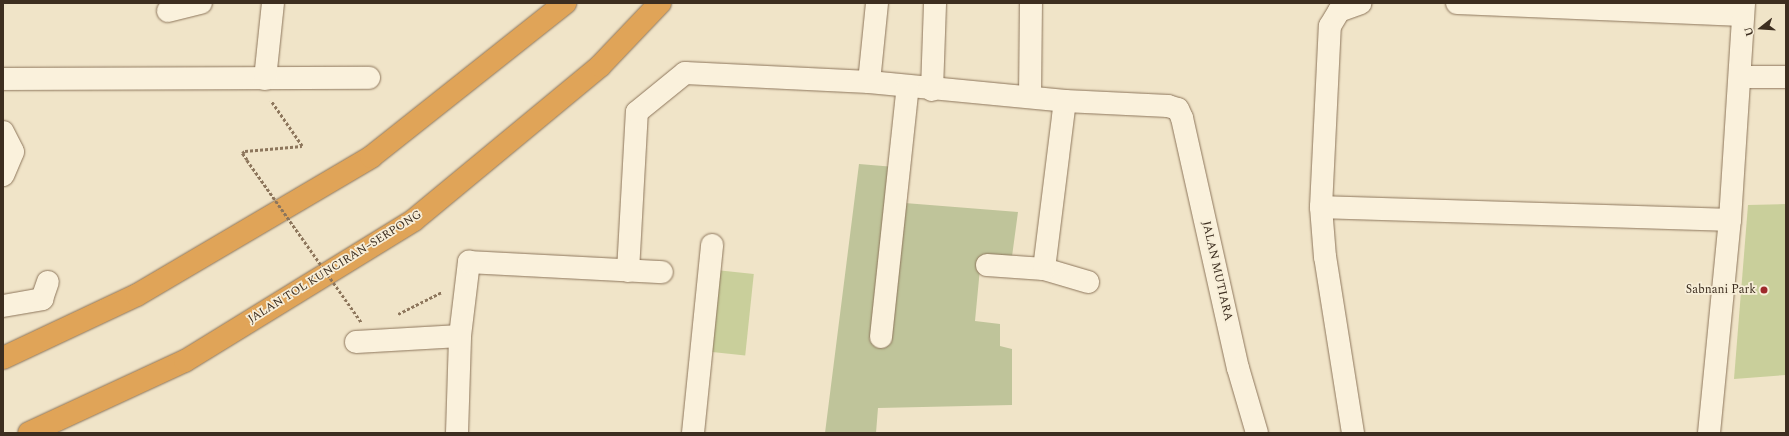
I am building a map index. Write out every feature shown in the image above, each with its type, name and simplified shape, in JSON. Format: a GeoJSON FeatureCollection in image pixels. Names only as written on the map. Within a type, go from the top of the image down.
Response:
{"type":"FeatureCollection","features":[{"type":"Feature","properties":{"kind":"highway"},"geometry":{"type":"LineString","coordinates":[[3,358],[137,295],[371,157],[565,3]]}},
{"type":"Feature","properties":{"kind":"highway","name":"JALAN TOL KUNCIRAN–SERPONG"},"geometry":{"type":"LineString","coordinates":[[29,433],[185,361],[414,220],[600,66],[660,3]]}},
{"type":"Feature","properties":{"kind":"street"},"geometry":{"type":"LineString","coordinates":[[168,11],[201,3]]}},
{"type":"Feature","properties":{"kind":"street"},"geometry":{"type":"LineString","coordinates":[[265,79],[273,3]]}},
{"type":"Feature","properties":{"kind":"street"},"geometry":{"type":"LineString","coordinates":[[869,82],[877,3]]}},
{"type":"Feature","properties":{"kind":"street"},"geometry":{"type":"LineString","coordinates":[[932,90],[935,3]]}},
{"type":"Feature","properties":{"kind":"street"},"geometry":{"type":"LineString","coordinates":[[1030,97],[1031,3]]}},
{"type":"Feature","properties":{"kind":"street"},"geometry":{"type":"LineString","coordinates":[[1353,433],[1325,257],[1321,207],[1330,26],[1339,11],[1361,3]]}},
{"type":"Feature","properties":{"kind":"street"},"geometry":{"type":"LineString","coordinates":[[1457,3],[1744,9],[1741,77],[1730,220],[1709,433]]}},
{"type":"Feature","properties":{"kind":"street"},"geometry":{"type":"LineString","coordinates":[[628,271],[637,112],[685,73],[869,82],[932,90],[1065,101],[1044,269]]}},
{"type":"Feature","properties":{"kind":"street"},"geometry":{"type":"LineString","coordinates":[[1741,77],[1786,77]]}},
{"type":"Feature","properties":{"kind":"street"},"geometry":{"type":"LineString","coordinates":[[3,79],[369,78]]}},
{"type":"Feature","properties":{"kind":"street"},"geometry":{"type":"LineString","coordinates":[[881,337],[908,86]]}},
{"type":"Feature","properties":{"kind":"street","name":"JALAN MUTIARA"},"geometry":{"type":"LineString","coordinates":[[1065,101],[1178,109],[1257,433]]}},
{"type":"Feature","properties":{"kind":"street"},"geometry":{"type":"LineString","coordinates":[[3,132],[13,152],[3,175]]}},
{"type":"Feature","properties":{"kind":"street"},"geometry":{"type":"LineString","coordinates":[[1321,207],[1730,220]]}},
{"type":"Feature","properties":{"kind":"street"},"geometry":{"type":"LineString","coordinates":[[692,433],[712,245]]}},
{"type":"Feature","properties":{"kind":"street"},"geometry":{"type":"LineString","coordinates":[[457,433],[460,336],[469,262],[662,272]]}},
{"type":"Feature","properties":{"kind":"street"},"geometry":{"type":"LineString","coordinates":[[987,265],[1044,269],[1088,282]]}},
{"type":"Feature","properties":{"kind":"street"},"geometry":{"type":"LineString","coordinates":[[3,306],[42,299],[48,282]]}},
{"type":"Feature","properties":{"kind":"street"},"geometry":{"type":"LineString","coordinates":[[362,330],[460,336]]}},
{"type":"Feature","properties":{"kind":"path"},"geometry":{"type":"LineString","coordinates":[[276,112],[301,147],[245,151],[242,153],[362,330]]}},
{"type":"Feature","properties":{"kind":"path"},"geometry":{"type":"LineString","coordinates":[[395,315],[450,288]]}},
{"type":"Feature","properties":{"kind":"green space"},"geometry":{"type":"Polygon","coordinates":[[[859,164],[895,167],[892,202],[1018,212],[1011,264],[981,258],[975,321],[1000,324],[1000,346],[1012,349],[1012,405],[878,408],[876,433],[825,433],[859,164]]]}},
{"type":"Feature","properties":{"kind":"green space","name":"Sabnani Park"},"geometry":{"type":"Polygon","coordinates":[[[1786,204],[1786,375],[1734,379],[1748,205],[1786,204]]]}},
{"type":"Feature","properties":{"kind":"green space"},"geometry":{"type":"Polygon","coordinates":[[[716,270],[754,274],[745,356],[707,352],[716,270]]]}},
{"type":"Feature","properties":{"kind":"place","name":"Sabnani Park"},"geometry":{"type":"Point","coordinates":[1764,290]}}]}
